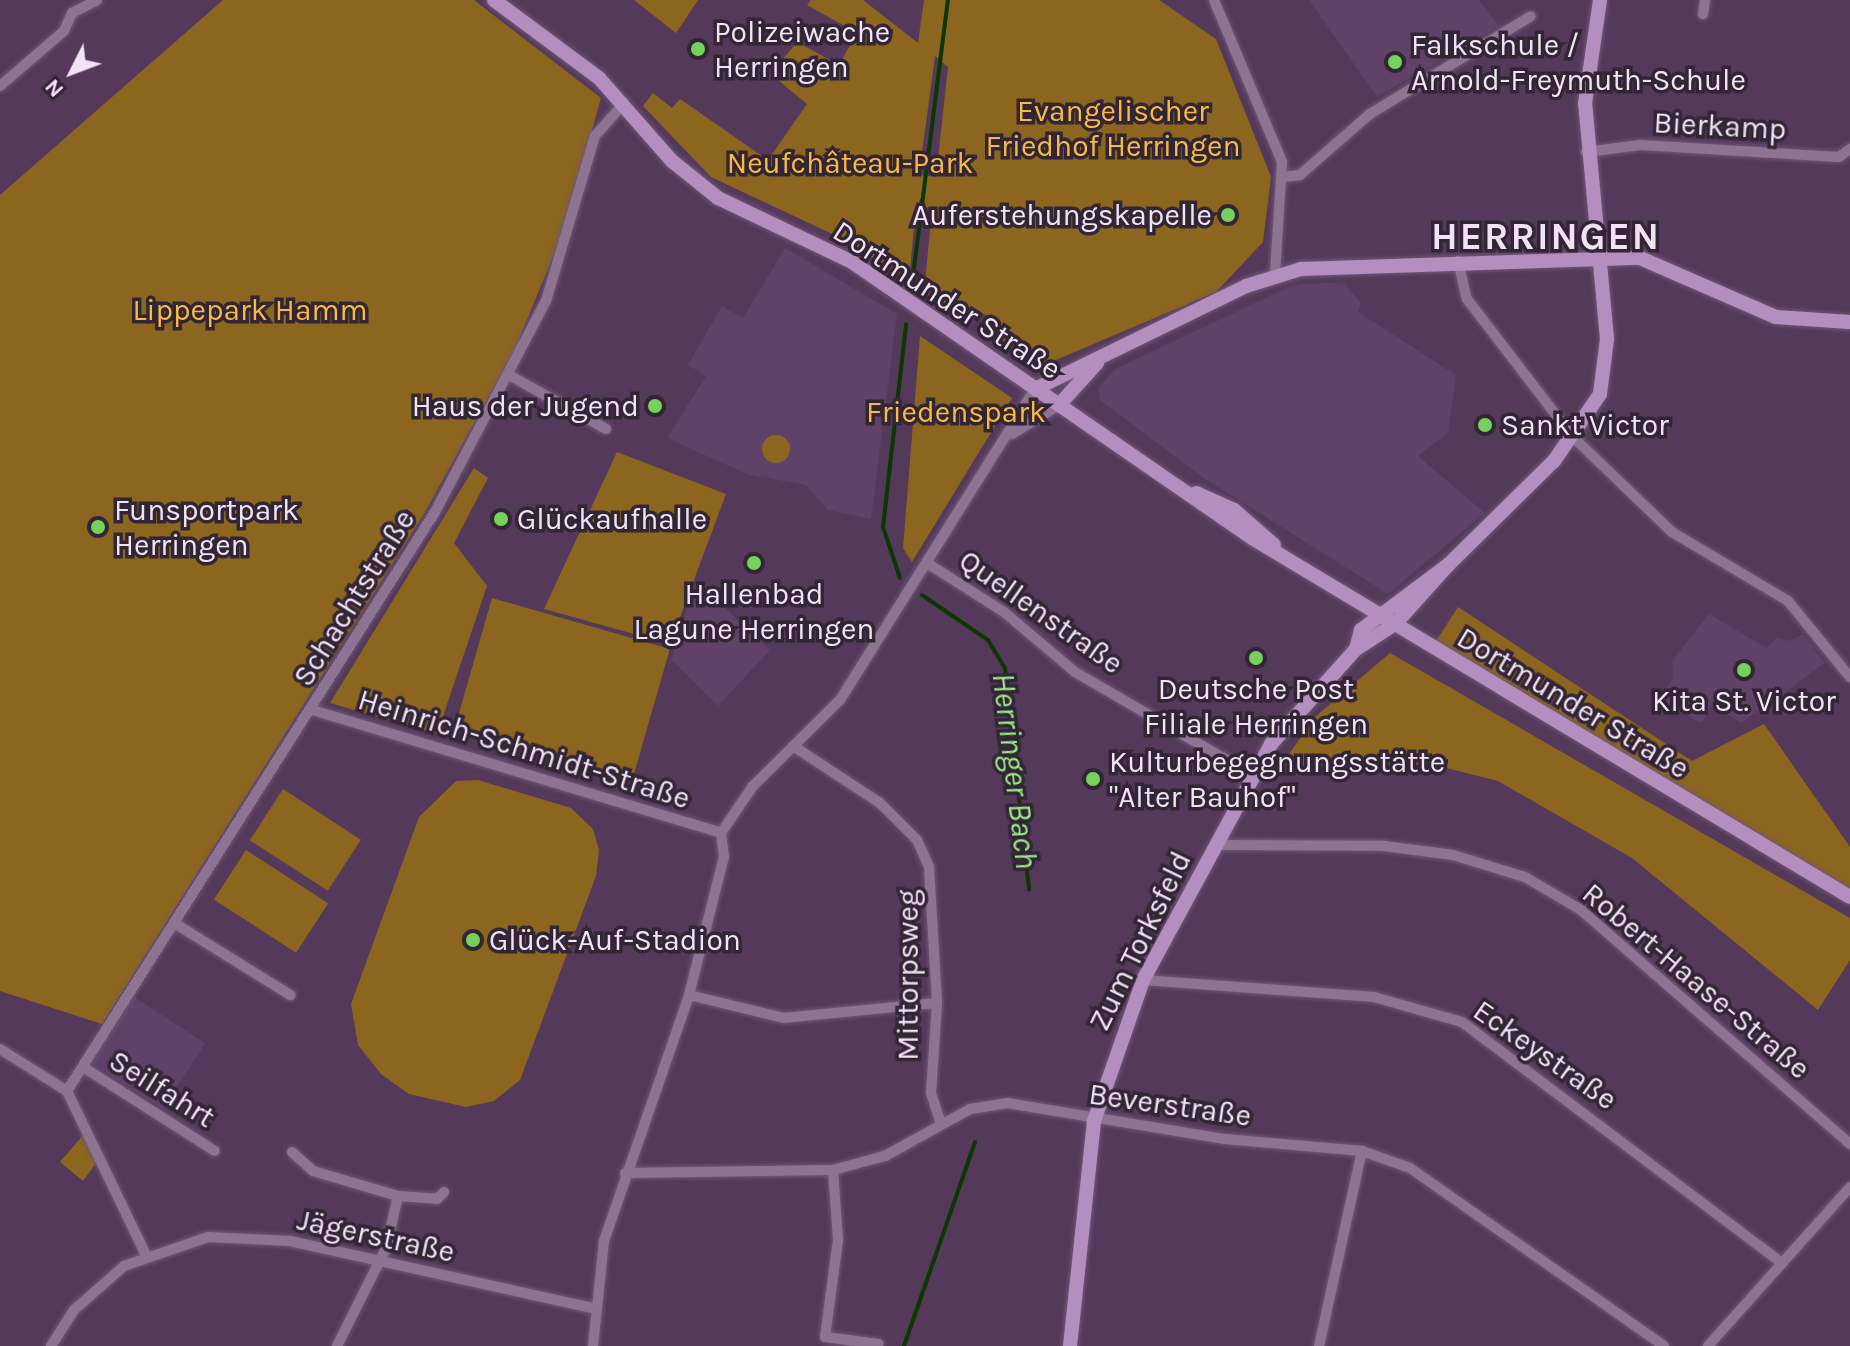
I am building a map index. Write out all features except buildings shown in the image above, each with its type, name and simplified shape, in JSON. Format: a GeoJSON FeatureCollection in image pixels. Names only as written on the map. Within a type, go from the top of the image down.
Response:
{"type":"FeatureCollection","features":[{"type":"Feature","properties":{"kind":"main road","name":"Dortmunder Straße"},"geometry":{"type":"LineString","coordinates":[[494,0],[624,103],[672,161],[718,198],[852,262],[1191,492],[1252,538],[1274,545],[1395,624],[1850,897]]}},
{"type":"Feature","properties":{"kind":"main road"},"geometry":{"type":"LineString","coordinates":[[1379,613],[1448,565],[1573,437],[1584,419],[1602,324],[1586,152],[1585,86],[1600,0]]}},
{"type":"Feature","properties":{"kind":"main road"},"geometry":{"type":"LineString","coordinates":[[1035,389],[1097,363],[1275,274],[1595,255],[1673,267],[1776,317],[1850,322]]}},
{"type":"Feature","properties":{"kind":"main road"},"geometry":{"type":"LineString","coordinates":[[1059,405],[1097,363]]}},
{"type":"Feature","properties":{"kind":"main road","name":"Zum Torksfeld"},"geometry":{"type":"LineString","coordinates":[[1070,1346],[1094,1121],[1143,980],[1217,845],[1251,774],[1356,649],[1395,624],[1448,565]]}},
{"type":"Feature","properties":{"kind":"main road","name":"Zum Torksfeld"},"geometry":{"type":"LineString","coordinates":[[1356,649],[1361,630],[1379,613]]}},
{"type":"Feature","properties":{"kind":"street"},"geometry":{"type":"LineString","coordinates":[[67,0],[72,13]]}},
{"type":"Feature","properties":{"kind":"street"},"geometry":{"type":"LineString","coordinates":[[0,86],[64,31],[72,13],[97,0]]}},
{"type":"Feature","properties":{"kind":"street"},"geometry":{"type":"LineString","coordinates":[[1214,0],[1283,177],[1273,238],[1275,274]]}},
{"type":"Feature","properties":{"kind":"street"},"geometry":{"type":"LineString","coordinates":[[1703,14],[1705,0]]}},
{"type":"Feature","properties":{"kind":"street"},"geometry":{"type":"LineString","coordinates":[[1283,177],[1300,175],[1370,114],[1531,16]]}},
{"type":"Feature","properties":{"kind":"street","name":"Schachtstraße"},"geometry":{"type":"LineString","coordinates":[[67,1091],[312,710],[435,512],[546,301],[595,136],[624,103]]}},
{"type":"Feature","properties":{"kind":"street","name":"Bierkamp"},"geometry":{"type":"LineString","coordinates":[[1586,152],[1641,145],[1839,157],[1850,149]]}},
{"type":"Feature","properties":{"kind":"street"},"geometry":{"type":"LineString","coordinates":[[1458,261],[1467,299],[1573,437],[1672,532],[1795,607],[1850,677]]}},
{"type":"Feature","properties":{"kind":"street"},"geometry":{"type":"LineString","coordinates":[[509,375],[606,429]]}},
{"type":"Feature","properties":{"kind":"street"},"geometry":{"type":"LineString","coordinates":[[593,1346],[604,1241],[689,995],[724,857],[721,833],[793,746],[840,700],[1012,434],[1017,411],[1035,389]]}},
{"type":"Feature","properties":{"kind":"street"},"geometry":{"type":"LineString","coordinates":[[1012,434],[1059,405]]}},
{"type":"Feature","properties":{"kind":"street","name":"Quellenstraße"},"geometry":{"type":"LineString","coordinates":[[927,563],[1004,612],[1075,672],[1251,774]]}},
{"type":"Feature","properties":{"kind":"street","name":"Heinrich-Schmidt-Straße"},"geometry":{"type":"LineString","coordinates":[[312,710],[721,833]]}},
{"type":"Feature","properties":{"kind":"street","name":"Mittorpsweg"},"geometry":{"type":"LineString","coordinates":[[793,746],[880,803],[917,840],[935,892],[937,1003],[931,1093],[941,1124]]}},
{"type":"Feature","properties":{"kind":"street","name":"Robert-Haase-Straße"},"geometry":{"type":"LineString","coordinates":[[1217,845],[1384,846],[1453,855],[1525,877],[1581,910],[1850,1144]]}},
{"type":"Feature","properties":{"kind":"street"},"geometry":{"type":"LineString","coordinates":[[174,923],[290,995]]}},
{"type":"Feature","properties":{"kind":"street","name":"Eckeystraße"},"geometry":{"type":"LineString","coordinates":[[1143,980],[1374,997],[1462,1022],[1782,1263]]}},
{"type":"Feature","properties":{"kind":"street"},"geometry":{"type":"LineString","coordinates":[[689,995],[783,1018],[937,1003]]}},
{"type":"Feature","properties":{"kind":"street"},"geometry":{"type":"LineString","coordinates":[[0,1049],[67,1091],[146,1255]]}},
{"type":"Feature","properties":{"kind":"street","name":"Seilfahrt"},"geometry":{"type":"LineString","coordinates":[[83,1067],[215,1151]]}},
{"type":"Feature","properties":{"kind":"street","name":"Beverstraße"},"geometry":{"type":"LineString","coordinates":[[625,1173],[833,1170],[885,1156],[970,1109],[1007,1103],[1094,1121],[1362,1151],[1410,1168],[1664,1346]]}},
{"type":"Feature","properties":{"kind":"street"},"geometry":{"type":"LineString","coordinates":[[1319,1346],[1362,1151]]}},
{"type":"Feature","properties":{"kind":"street"},"geometry":{"type":"LineString","coordinates":[[292,1152],[313,1171],[398,1196],[437,1199],[444,1192]]}},
{"type":"Feature","properties":{"kind":"street"},"geometry":{"type":"LineString","coordinates":[[833,1170],[838,1240],[825,1337],[879,1344]]}},
{"type":"Feature","properties":{"kind":"street"},"geometry":{"type":"LineString","coordinates":[[1708,1346],[1850,1187]]}},
{"type":"Feature","properties":{"kind":"street"},"geometry":{"type":"LineString","coordinates":[[337,1346],[380,1261],[398,1196]]}},
{"type":"Feature","properties":{"kind":"street","name":"Jägerstraße"},"geometry":{"type":"LineString","coordinates":[[51,1346],[87,1297],[146,1255],[208,1237],[260,1236],[596,1309]]}},
{"type":"Feature","properties":{"kind":"shaded area","name":"Falkschule / Arnold-Freymuth-Schule"},"geometry":{"type":"Polygon","coordinates":[[[1309,0],[1479,0],[1499,26],[1377,97],[1309,0]]]}},
{"type":"Feature","properties":{"kind":"shaded area"},"geometry":{"type":"Polygon","coordinates":[[[785,248],[897,314],[871,519],[828,510],[806,485],[749,475],[667,438],[706,376],[688,365],[722,306],[743,318],[785,248]]]}},
{"type":"Feature","properties":{"kind":"shaded area"},"geometry":{"type":"Polygon","coordinates":[[[1343,282],[1361,303],[1358,312],[1456,375],[1448,433],[1418,456],[1485,513],[1388,594],[1202,477],[1100,400],[1098,389],[1115,369],[1293,285],[1343,282]]]}},
{"type":"Feature","properties":{"kind":"shaded area"},"geometry":{"type":"Polygon","coordinates":[[[696,581],[770,650],[718,706],[671,659],[696,581]]]}},
{"type":"Feature","properties":{"kind":"shaded area","name":"Kita St. Victor"},"geometry":{"type":"Polygon","coordinates":[[[1709,614],[1767,648],[1777,637],[1790,641],[1803,634],[1825,663],[1741,723],[1712,704],[1702,723],[1658,701],[1673,677],[1672,661],[1709,614]]]}},
{"type":"Feature","properties":{"kind":"shaded area"},"geometry":{"type":"Polygon","coordinates":[[[134,997],[205,1043],[163,1109],[92,1062],[134,997]]]}},
{"type":"Feature","properties":{"kind":"green space","name":"Lippepark Hamm"},"geometry":{"type":"Polygon","coordinates":[[[223,0],[474,0],[601,98],[565,228],[514,351],[425,512],[102,1024],[0,991],[0,195],[223,0]]]}},
{"type":"Feature","properties":{"kind":"green space"},"geometry":{"type":"Polygon","coordinates":[[[634,0],[698,0],[676,33],[634,0]]]}},
{"type":"Feature","properties":{"kind":"green space"},"geometry":{"type":"Polygon","coordinates":[[[811,0],[863,0],[918,43],[924,0],[1159,0],[1216,39],[1271,177],[1263,242],[1216,292],[1037,368],[994,339],[1002,326],[978,310],[969,321],[924,293],[932,209],[916,205],[909,282],[845,240],[711,177],[643,106],[653,93],[672,108],[680,99],[768,160],[807,104],[778,80],[778,65],[797,42],[839,65],[857,33],[807,5],[811,0]],[[935,56],[919,175],[936,177],[948,67],[935,56]]]}},
{"type":"Feature","properties":{"kind":"green space","name":"Friedenspark"},"geometry":{"type":"Polygon","coordinates":[[[920,336],[1012,398],[912,562],[903,548],[920,336]]]}},
{"type":"Feature","properties":{"kind":"green space"},"geometry":{"type":"Polygon","coordinates":[[[776,435],[786,439],[790,449],[786,459],[776,463],[766,459],[762,449],[766,439],[776,435]]]}},
{"type":"Feature","properties":{"kind":"green space"},"geometry":{"type":"Polygon","coordinates":[[[617,452],[726,494],[670,644],[544,609],[617,452]]]}},
{"type":"Feature","properties":{"kind":"green space"},"geometry":{"type":"Polygon","coordinates":[[[474,468],[488,478],[454,543],[487,586],[437,734],[330,703],[474,468]]]}},
{"type":"Feature","properties":{"kind":"green space"},"geometry":{"type":"Polygon","coordinates":[[[492,598],[670,649],[633,779],[455,728],[492,598]]]}},
{"type":"Feature","properties":{"kind":"green space"},"geometry":{"type":"Polygon","coordinates":[[[1458,607],[1692,761],[1764,724],[1850,847],[1850,889],[1434,644],[1458,607]]]}},
{"type":"Feature","properties":{"kind":"green space"},"geometry":{"type":"Polygon","coordinates":[[[1390,653],[1850,918],[1850,960],[1818,1010],[1632,858],[1498,781],[1431,764],[1280,767],[1315,717],[1390,653]]]}},
{"type":"Feature","properties":{"kind":"green space","name":"Glück-Auf-Stadion"},"geometry":{"type":"Polygon","coordinates":[[[478,780],[571,808],[593,829],[599,850],[596,876],[520,1080],[494,1101],[466,1107],[409,1094],[381,1074],[358,1045],[351,1004],[419,817],[456,781],[478,780]]]}},
{"type":"Feature","properties":{"kind":"green space"},"geometry":{"type":"Polygon","coordinates":[[[283,789],[361,840],[328,891],[250,840],[283,789]]]}},
{"type":"Feature","properties":{"kind":"green space"},"geometry":{"type":"Polygon","coordinates":[[[246,850],[328,903],[296,953],[214,899],[246,850]]]}},
{"type":"Feature","properties":{"kind":"green space"},"geometry":{"type":"Polygon","coordinates":[[[84,1134],[99,1159],[83,1181],[60,1162],[84,1134]]]}},
{"type":"Feature","properties":{"kind":"waterway","name":"Herringer Bach"},"geometry":{"type":"LineString","coordinates":[[912,284],[948,0]]}},
{"type":"Feature","properties":{"kind":"waterway","name":"Herringer Bach"},"geometry":{"type":"LineString","coordinates":[[900,578],[883,527],[906,324]]}},
{"type":"Feature","properties":{"kind":"waterway","name":"Herringer Bach"},"geometry":{"type":"LineString","coordinates":[[922,595],[988,640],[1005,668],[1029,890]]}},
{"type":"Feature","properties":{"kind":"waterway","name":"Herringer Bach"},"geometry":{"type":"LineString","coordinates":[[904,1346],[975,1142]]}},
{"type":"Feature","properties":{"kind":"place","name":"Polizeiwache Herringen"},"geometry":{"type":"Point","coordinates":[698,49]}},
{"type":"Feature","properties":{"kind":"place","name":"Falkschule / Arnold-Freymuth-Schule"},"geometry":{"type":"Point","coordinates":[1395,62]}},
{"type":"Feature","properties":{"kind":"place","name":"Auferstehungskapelle"},"geometry":{"type":"Point","coordinates":[1228,215]}},
{"type":"Feature","properties":{"kind":"place","name":"Haus der Jugend"},"geometry":{"type":"Point","coordinates":[655,406]}},
{"type":"Feature","properties":{"kind":"place","name":"Sankt Victor"},"geometry":{"type":"Point","coordinates":[1485,425]}},
{"type":"Feature","properties":{"kind":"place","name":"Glückaufhalle"},"geometry":{"type":"Point","coordinates":[501,519]}},
{"type":"Feature","properties":{"kind":"place","name":"Funsportpark Herringen"},"geometry":{"type":"Point","coordinates":[98,527]}},
{"type":"Feature","properties":{"kind":"place","name":"Hallenbad Lagune Herringen"},"geometry":{"type":"Point","coordinates":[754,563]}},
{"type":"Feature","properties":{"kind":"place","name":"Deutsche Post Filiale Herringen"},"geometry":{"type":"Point","coordinates":[1256,658]}},
{"type":"Feature","properties":{"kind":"place","name":"Kita St. Victor"},"geometry":{"type":"Point","coordinates":[1744,670]}},
{"type":"Feature","properties":{"kind":"place","name":"Kulturbegegnungsstätte \"Alter Bauhof\""},"geometry":{"type":"Point","coordinates":[1093,779]}},
{"type":"Feature","properties":{"kind":"place","name":"Glück-Auf-Stadion"},"geometry":{"type":"Point","coordinates":[473,940]}},
{"type":"Feature","properties":{"kind":"district","name":"HERRINGEN"},"geometry":{"type":"Point","coordinates":[1546,237]}},
{"type":"Feature","properties":{"kind":"park label","name":"Evangelischer Friedhof Herringen"},"geometry":{"type":"Point","coordinates":[1113,128]}},
{"type":"Feature","properties":{"kind":"park label","name":"Neufchâteau-Park"},"geometry":{"type":"Point","coordinates":[850,163]}}]}
